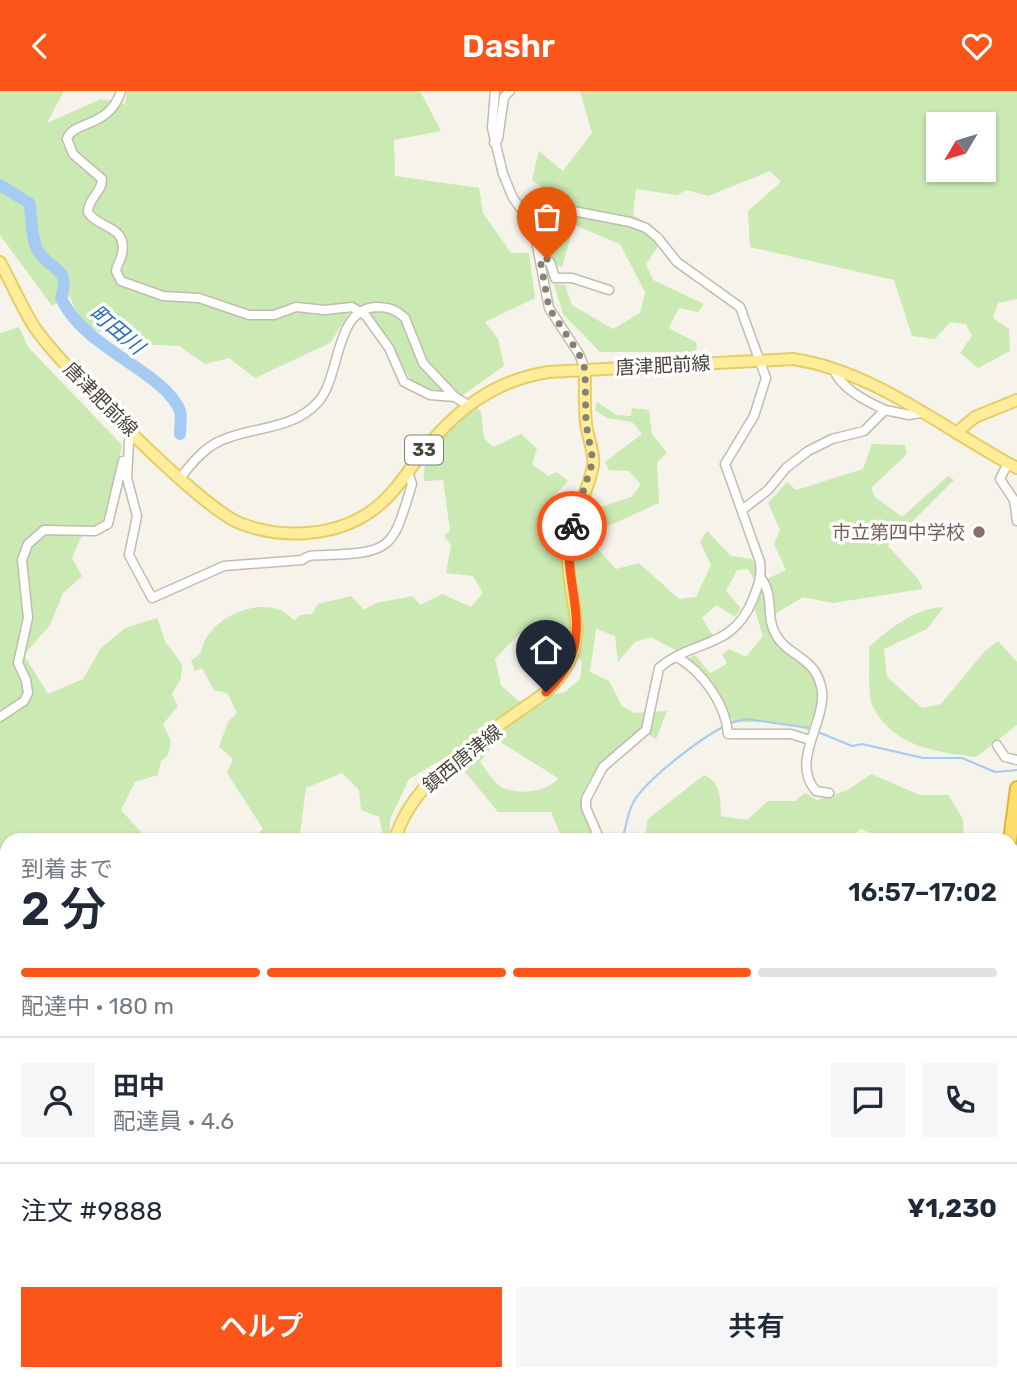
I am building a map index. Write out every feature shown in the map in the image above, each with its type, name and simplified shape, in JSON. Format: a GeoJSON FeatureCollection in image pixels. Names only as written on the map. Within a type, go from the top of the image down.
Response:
{"type":"FeatureCollection","features":[{"type":"Feature","properties":{"kind":"highway"},"geometry":{"type":"LineString","coordinates":[[1011,833],[1017,788]]}},
{"type":"Feature","properties":{"kind":"main road","name":"唐津肥前線"},"geometry":{"type":"LineString","coordinates":[[0,263],[35,327],[131,437],[217,510],[241,524],[274,532],[308,534],[342,526],[368,514],[390,496],[436,434],[468,405],[493,388],[524,376],[585,369],[793,359],[833,368],[1012,465]]}},
{"type":"Feature","properties":{"kind":"main road","name":"鎮西唐津線"},"geometry":{"type":"LineString","coordinates":[[397,833],[400,823],[420,790],[546,692],[563,675],[572,660],[577,639],[568,550],[570,534],[593,461],[586,424],[585,369]]}},
{"type":"Feature","properties":{"kind":"main road"},"geometry":{"type":"LineString","coordinates":[[956,433],[975,417],[1017,400]]}},
{"type":"Feature","properties":{"kind":"street"},"geometry":{"type":"LineString","coordinates":[[121,91],[107,115],[73,130],[67,139],[73,154],[102,179],[99,191],[89,202],[88,212],[94,220],[111,226],[118,233],[122,254],[116,271],[121,281],[163,296],[199,298],[248,315],[274,315],[302,307],[325,310],[352,307],[360,311],[389,348],[404,383],[430,395],[455,397]]}},
{"type":"Feature","properties":{"kind":"street"},"geometry":{"type":"LineString","coordinates":[[495,91],[494,143],[508,187],[533,225],[549,308],[579,354],[585,369]]}},
{"type":"Feature","properties":{"kind":"street"},"geometry":{"type":"LineString","coordinates":[[494,143],[498,139],[504,97],[510,91]]}},
{"type":"Feature","properties":{"kind":"street"},"geometry":{"type":"LineString","coordinates":[[523,210],[529,207],[573,211],[630,222],[646,228],[658,238],[677,262],[740,307],[766,378],[761,401],[725,464],[760,562],[761,578],[772,603],[771,620],[776,636],[810,663],[821,687],[822,703],[811,738],[806,775],[816,791],[829,793]]}},
{"type":"Feature","properties":{"kind":"street"},"geometry":{"type":"LineString","coordinates":[[540,259],[550,262],[555,278],[572,278],[609,290]]}},
{"type":"Feature","properties":{"kind":"street"},"geometry":{"type":"LineString","coordinates":[[181,477],[202,453],[222,440],[265,429],[311,410],[321,399],[332,379],[346,330],[360,311],[386,307],[405,318],[423,363],[455,397],[468,405]]}},
{"type":"Feature","properties":{"kind":"street"},"geometry":{"type":"LineString","coordinates":[[833,368],[837,378],[852,391],[885,410],[909,415],[920,413]]}},
{"type":"Feature","properties":{"kind":"street"},"geometry":{"type":"LineString","coordinates":[[742,510],[768,490],[786,468],[808,451],[832,439],[864,431],[885,410]]}},
{"type":"Feature","properties":{"kind":"street"},"geometry":{"type":"LineString","coordinates":[[131,437],[127,478],[137,516],[129,555],[152,598],[225,566],[302,560],[312,554],[377,551],[389,543],[407,503],[412,484],[408,473]]}},
{"type":"Feature","properties":{"kind":"street"},"geometry":{"type":"LineString","coordinates":[[0,717],[24,701],[28,693],[18,655],[28,618],[22,560],[28,544],[44,530],[96,531],[108,524],[131,437]]}},
{"type":"Feature","properties":{"kind":"street"},"geometry":{"type":"LineString","coordinates":[[1012,465],[1000,479],[1014,500],[1017,521]]}},
{"type":"Feature","properties":{"kind":"street"},"geometry":{"type":"LineString","coordinates":[[597,833],[586,808],[586,799],[603,767],[646,730],[659,668],[731,633],[744,618],[761,578]]}},
{"type":"Feature","properties":{"kind":"street"},"geometry":{"type":"LineString","coordinates":[[677,657],[692,667],[723,709],[727,729],[766,736],[792,734],[811,738]]}},
{"type":"Feature","properties":{"kind":"street"},"geometry":{"type":"LineString","coordinates":[[997,745],[1005,757],[1017,760]]}},
{"type":"Feature","properties":{"kind":"green space"},"geometry":{"type":"Polygon","coordinates":[[[0,91],[64,91],[47,123],[101,99],[125,104],[127,91],[420,91],[441,131],[394,140],[395,176],[479,188],[483,213],[511,253],[529,253],[535,298],[485,322],[498,339],[504,366],[463,395],[414,386],[384,332],[350,312],[330,343],[255,378],[229,358],[205,364],[179,346],[133,344],[81,325],[70,296],[52,306],[0,235],[0,91]]]}},
{"type":"Feature","properties":{"kind":"green space"},"geometry":{"type":"Polygon","coordinates":[[[580,91],[1017,91],[1017,299],[998,303],[993,318],[1009,329],[1010,351],[978,368],[960,353],[972,336],[966,324],[950,322],[935,339],[912,336],[894,280],[750,247],[748,211],[781,182],[770,171],[708,196],[687,190],[677,195],[636,189],[633,215],[647,223],[659,245],[646,264],[653,280],[704,304],[698,312],[679,308],[669,328],[697,343],[696,352],[600,352],[563,314],[554,284],[565,285],[572,305],[613,329],[640,313],[645,292],[620,244],[574,225],[562,267],[548,264],[543,236],[563,233],[567,208],[532,180],[539,151],[563,171],[592,133],[580,91]]]}},
{"type":"Feature","properties":{"kind":"green space"},"geometry":{"type":"Polygon","coordinates":[[[19,327],[28,347],[122,445],[107,520],[97,527],[85,528],[72,558],[82,576],[63,593],[50,625],[24,655],[48,694],[83,679],[101,648],[125,628],[157,618],[165,641],[182,664],[181,678],[172,694],[178,706],[163,724],[171,741],[168,755],[161,761],[158,775],[135,782],[121,810],[142,833],[0,833],[0,333],[19,327]]]}},
{"type":"Feature","properties":{"kind":"green space"},"geometry":{"type":"Polygon","coordinates":[[[597,402],[617,415],[631,416],[632,408],[649,410],[652,434],[667,453],[657,462],[659,503],[606,527],[597,548],[616,569],[639,563],[679,599],[696,597],[711,565],[700,542],[707,531],[731,556],[752,559],[763,581],[786,570],[774,544],[780,530],[768,503],[787,482],[796,490],[863,469],[872,444],[905,445],[907,454],[871,488],[875,497],[902,517],[948,476],[954,480],[888,546],[918,579],[923,589],[833,603],[803,597],[767,619],[773,638],[804,662],[818,685],[817,707],[808,730],[777,722],[734,722],[688,659],[695,655],[710,673],[727,664],[722,654],[729,649],[746,657],[763,636],[755,610],[759,588],[748,569],[737,570],[726,591],[741,608],[735,617],[716,605],[702,618],[713,636],[677,651],[651,637],[635,642],[618,662],[615,636],[596,629],[590,672],[609,681],[622,706],[634,713],[667,711],[656,739],[641,730],[594,773],[584,794],[583,805],[594,833],[560,833],[551,812],[498,812],[463,769],[475,751],[468,744],[409,779],[390,819],[390,833],[382,833],[379,817],[361,810],[359,790],[342,773],[306,788],[300,833],[259,833],[263,829],[227,773],[233,759],[219,747],[228,722],[237,713],[227,693],[214,690],[202,668],[195,671],[191,661],[201,653],[205,639],[214,628],[241,611],[256,607],[284,612],[294,621],[300,615],[312,614],[318,604],[351,596],[364,610],[376,603],[413,596],[420,605],[442,594],[471,607],[483,593],[473,576],[446,573],[451,545],[444,536],[450,530],[443,480],[424,481],[427,459],[433,449],[476,407],[481,412],[484,438],[493,447],[521,434],[537,449],[532,464],[548,476],[557,472],[568,481],[551,499],[558,528],[571,530],[586,499],[601,507],[631,497],[641,485],[629,471],[609,470],[605,462],[642,434],[632,422],[607,418],[595,410],[597,402]],[[540,633],[518,635],[495,659],[501,685],[518,701],[565,692],[580,679],[582,661],[540,633]],[[497,740],[480,762],[493,780],[510,790],[532,791],[547,787],[558,778],[497,740]]]}},
{"type":"Feature","properties":{"kind":"green space"},"geometry":{"type":"Polygon","coordinates":[[[944,607],[927,629],[884,649],[887,677],[922,708],[941,704],[985,651],[998,641],[1017,662],[1017,725],[976,757],[931,750],[904,739],[882,720],[871,702],[869,647],[894,626],[913,615],[944,607]]]}},
{"type":"Feature","properties":{"kind":"green space"},"geometry":{"type":"Polygon","coordinates":[[[871,774],[920,795],[948,795],[963,819],[964,833],[871,833],[861,829],[856,833],[645,833],[648,819],[704,775],[717,787],[721,816],[747,820],[768,801],[795,801],[805,793],[817,800],[848,790],[871,774]]]}},
{"type":"Feature","properties":{"kind":"waterway","name":"町田川"},"geometry":{"type":"LineString","coordinates":[[0,185],[29,203],[36,247],[62,275],[64,281],[61,298],[72,316],[87,332],[158,384],[171,397],[181,413],[180,434]]}},
{"type":"Feature","properties":{"kind":"waterway"},"geometry":{"type":"LineString","coordinates":[[730,723],[746,719],[810,728]]}},
{"type":"Feature","properties":{"kind":"waterway"},"geometry":{"type":"LineString","coordinates":[[624,833],[631,807],[649,783],[674,760],[725,726]]}},
{"type":"Feature","properties":{"kind":"waterway"},"geometry":{"type":"LineString","coordinates":[[818,732],[852,746],[862,744],[923,758],[962,758],[995,772],[1017,770]]}},
{"type":"Feature","properties":{"kind":"way so far"},"geometry":{"type":"LineString","coordinates":[[547,259],[540,259],[549,308],[555,321],[573,343],[585,369],[586,424],[593,461],[572,526]]}},
{"type":"Feature","properties":{"kind":"place","name":"市立第四中学校"},"geometry":{"type":"Point","coordinates":[979,532]}},
{"type":"Feature","properties":{"kind":"route"},"geometry":{"type":"LineString","coordinates":[[546,692],[563,675],[572,660],[577,639],[568,550],[572,526]]}}]}
